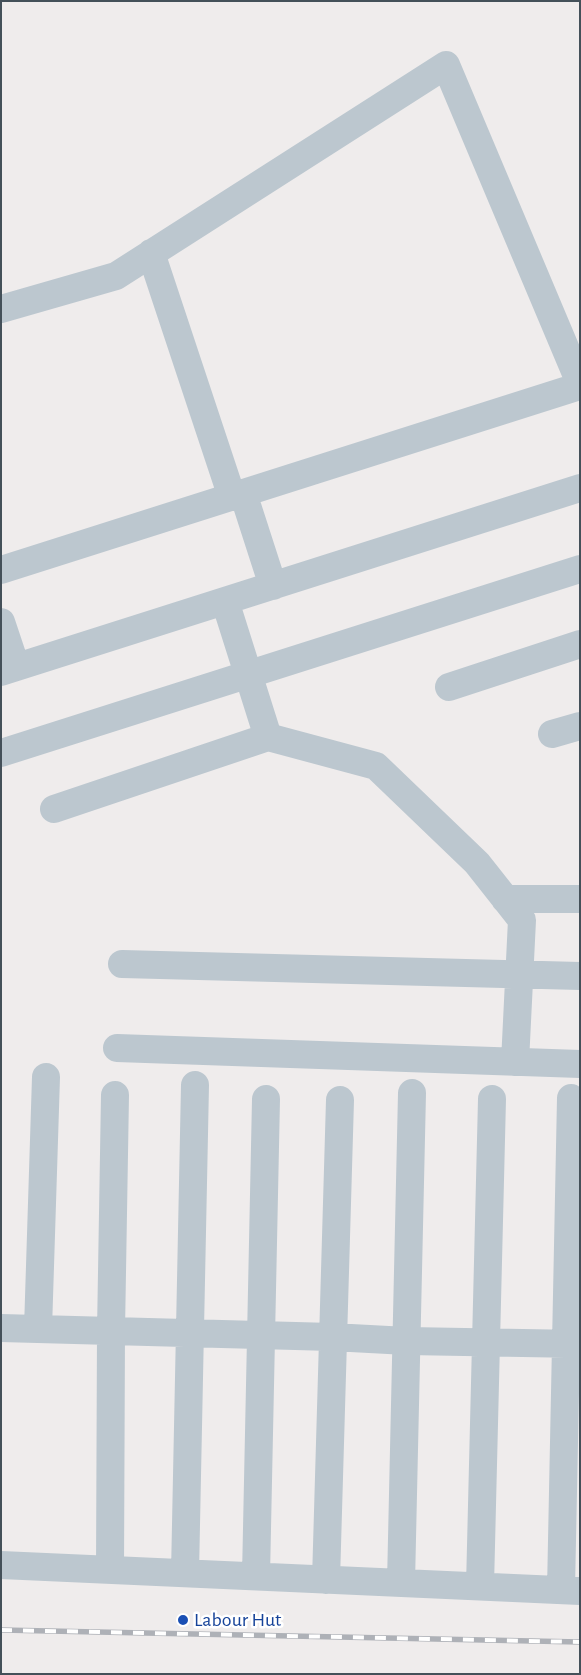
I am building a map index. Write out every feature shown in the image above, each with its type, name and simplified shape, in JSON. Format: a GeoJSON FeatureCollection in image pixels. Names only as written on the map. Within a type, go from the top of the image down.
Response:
{"type":"FeatureCollection","features":[{"type":"Feature","properties":{"kind":"street"},"geometry":{"type":"LineString","coordinates":[[1,309],[116,276],[446,65],[580,385],[1,570]]}},
{"type":"Feature","properties":{"kind":"street"},"geometry":{"type":"LineString","coordinates":[[151,253],[237,495],[273,586]]}},
{"type":"Feature","properties":{"kind":"street"},"geometry":{"type":"LineString","coordinates":[[1,622],[9,669],[580,488]]}},
{"type":"Feature","properties":{"kind":"street"},"geometry":{"type":"LineString","coordinates":[[1,753],[580,569]]}},
{"type":"Feature","properties":{"kind":"street"},"geometry":{"type":"LineString","coordinates":[[225,601],[268,737]]}},
{"type":"Feature","properties":{"kind":"street"},"geometry":{"type":"LineString","coordinates":[[449,688],[580,644]]}},
{"type":"Feature","properties":{"kind":"street"},"geometry":{"type":"LineString","coordinates":[[552,734],[580,726]]}},
{"type":"Feature","properties":{"kind":"street"},"geometry":{"type":"LineString","coordinates":[[54,809],[268,737],[376,766],[477,863],[522,920],[515,1062]]}},
{"type":"Feature","properties":{"kind":"street"},"geometry":{"type":"LineString","coordinates":[[505,899],[580,899]]}},
{"type":"Feature","properties":{"kind":"street"},"geometry":{"type":"LineString","coordinates":[[122,964],[580,976]]}},
{"type":"Feature","properties":{"kind":"street"},"geometry":{"type":"LineString","coordinates":[[117,1048],[580,1064]]}},
{"type":"Feature","properties":{"kind":"street"},"geometry":{"type":"LineString","coordinates":[[38,1329],[46,1077]]}},
{"type":"Feature","properties":{"kind":"street"},"geometry":{"type":"LineString","coordinates":[[185,1573],[196,1085]]}},
{"type":"Feature","properties":{"kind":"street"},"geometry":{"type":"LineString","coordinates":[[400,1583],[412,1093]]}},
{"type":"Feature","properties":{"kind":"street"},"geometry":{"type":"LineString","coordinates":[[110,1570],[111,1331],[115,1095]]}},
{"type":"Feature","properties":{"kind":"street"},"geometry":{"type":"LineString","coordinates":[[1,1565],[570,1590],[573,1344],[571,1098]]}},
{"type":"Feature","properties":{"kind":"street"},"geometry":{"type":"LineString","coordinates":[[256,1576],[266,1099]]}},
{"type":"Feature","properties":{"kind":"street"},"geometry":{"type":"LineString","coordinates":[[480,1586],[492,1099]]}},
{"type":"Feature","properties":{"kind":"street"},"geometry":{"type":"LineString","coordinates":[[326,1580],[340,1100]]}},
{"type":"Feature","properties":{"kind":"street"},"geometry":{"type":"LineString","coordinates":[[1,1328],[332,1337],[407,1341],[573,1344]]}},
{"type":"Feature","properties":{"kind":"railway"},"geometry":{"type":"LineString","coordinates":[[1,1630],[580,1642]]}},
{"type":"Feature","properties":{"kind":"place","name":"Labour Hut"},"geometry":{"type":"Point","coordinates":[183,1620]}}]}
